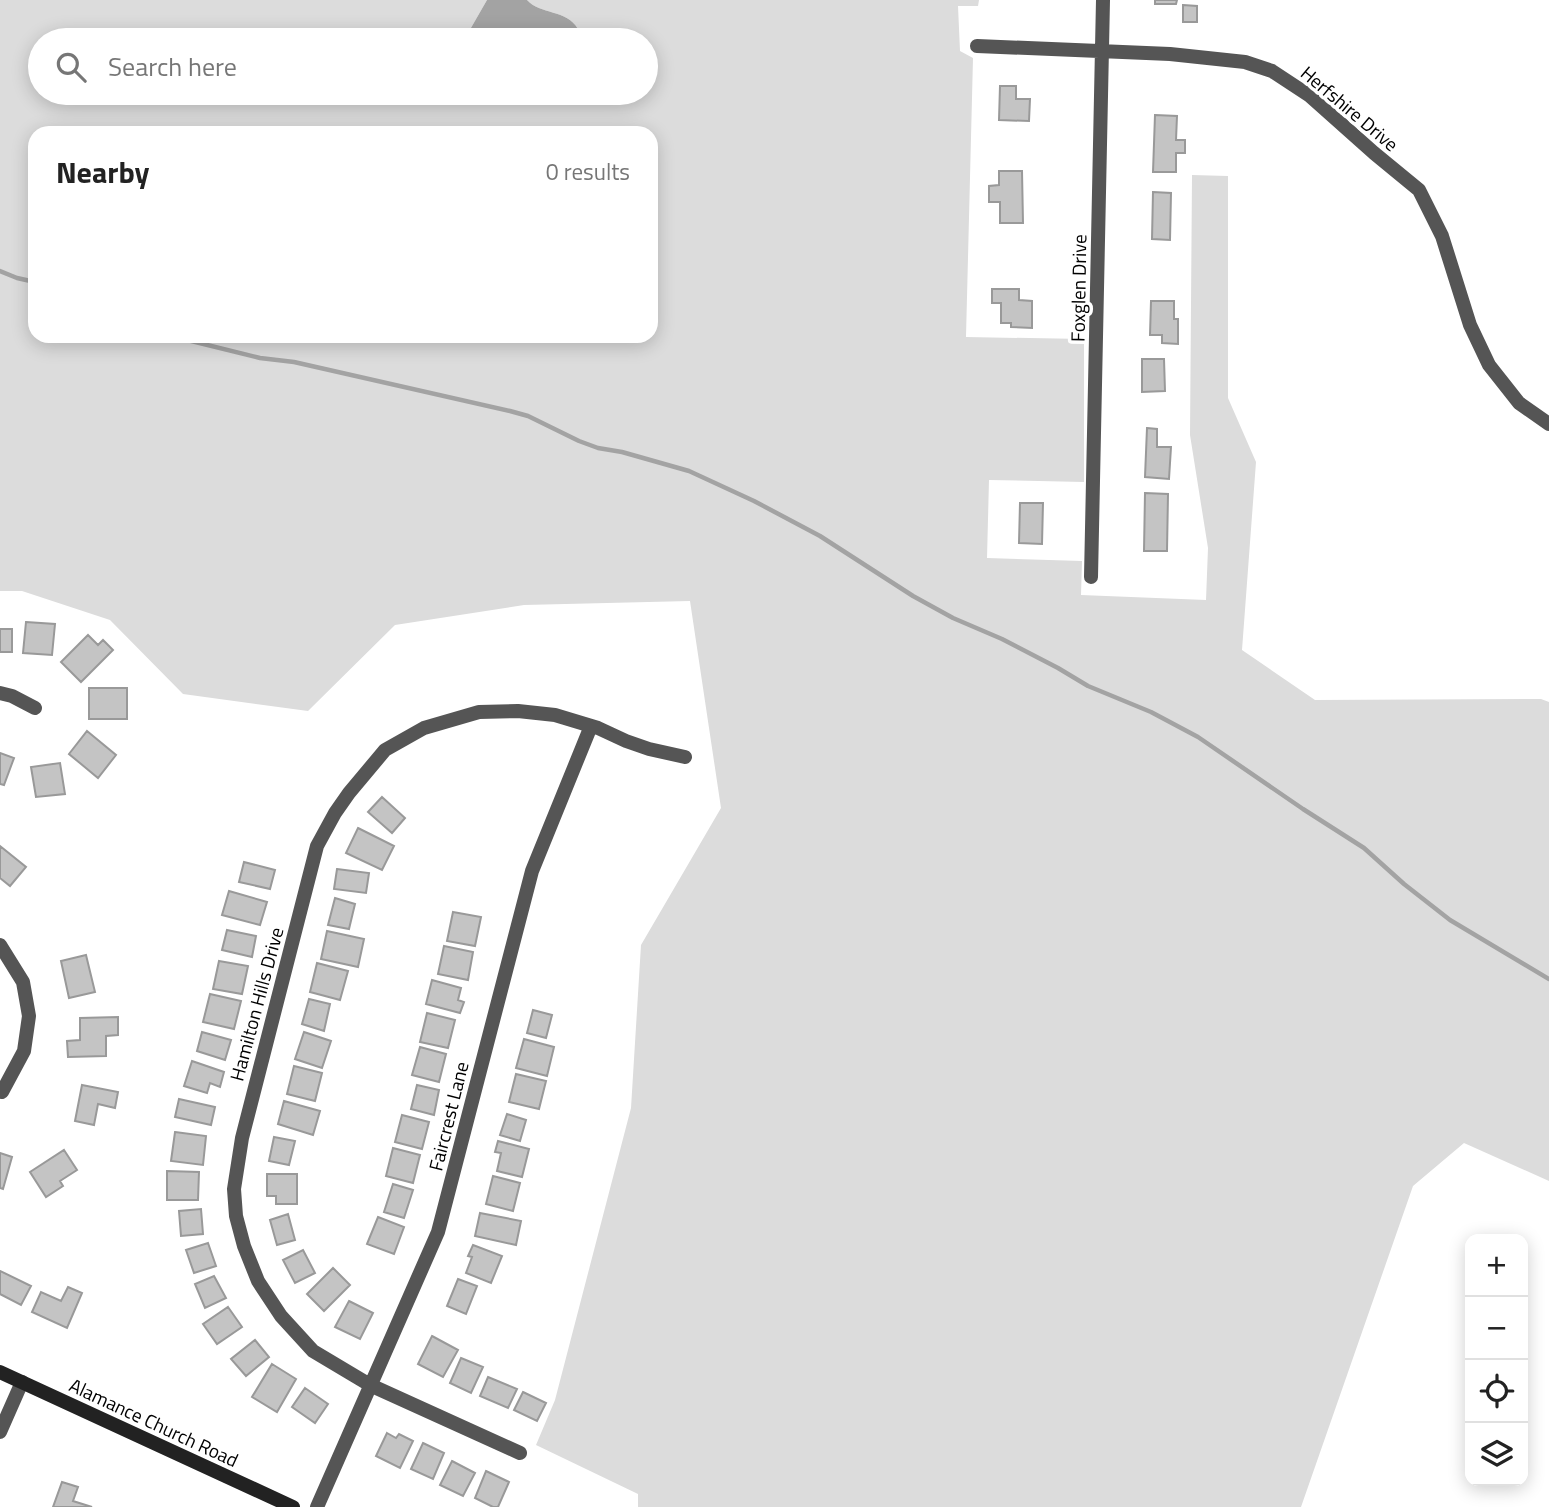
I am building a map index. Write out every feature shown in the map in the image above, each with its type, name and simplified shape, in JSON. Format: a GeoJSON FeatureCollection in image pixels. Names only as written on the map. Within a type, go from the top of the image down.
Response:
{"type":"FeatureCollection","features":[{"type":"Feature","properties":{"kind":"main road","name":"Alamance Church Road"},"geometry":{"type":"LineString","coordinates":[[0,1372],[293,1507]]}},
{"type":"Feature","properties":{"kind":"street","name":"Foxglen Drive"},"geometry":{"type":"LineString","coordinates":[[1091,577],[1103,0]]}},
{"type":"Feature","properties":{"kind":"street","name":"Herfshire Drive"},"geometry":{"type":"LineString","coordinates":[[977,46],[1170,54],[1245,62],[1272,71],[1310,96],[1419,190],[1442,236],[1470,325],[1489,365],[1519,403],[1549,424]]}},
{"type":"Feature","properties":{"kind":"street"},"geometry":{"type":"LineString","coordinates":[[0,693],[35,708]]}},
{"type":"Feature","properties":{"kind":"street","name":"Hamilton Hills Drive"},"geometry":{"type":"LineString","coordinates":[[520,1453],[370,1385],[313,1351],[281,1316],[258,1281],[236,1216],[234,1189],[242,1138],[317,846],[349,793],[385,750],[424,728],[479,712],[518,711],[555,715],[649,749],[684,757]]}},
{"type":"Feature","properties":{"kind":"street","name":"Faircrest Lane"},"geometry":{"type":"LineString","coordinates":[[317,1507],[438,1232],[532,871],[591,726]]}},
{"type":"Feature","properties":{"kind":"street"},"geometry":{"type":"LineString","coordinates":[[0,945],[23,982],[29,1016],[24,1051],[2,1092]]}},
{"type":"Feature","properties":{"kind":"street"},"geometry":{"type":"LineString","coordinates":[[0,1432],[22,1382]]}},
{"type":"Feature","properties":{"kind":"shaded area"},"geometry":{"type":"Polygon","coordinates":[[[0,0],[487,0],[471,28],[28,28],[28,105],[658,105],[658,28],[577,28],[567,18],[532,5],[527,0],[979,0],[978,6],[958,6],[960,51],[973,58],[966,337],[1084,339],[1084,482],[989,480],[987,558],[1082,561],[1081,595],[1206,600],[1208,548],[1190,435],[1192,175],[1228,176],[1228,398],[1256,462],[1242,650],[1315,700],[1541,699],[1549,702],[1549,1181],[1464,1143],[1413,1186],[1301,1507],[638,1507],[638,1494],[536,1445],[555,1400],[631,1108],[641,945],[721,808],[690,601],[524,605],[395,625],[308,711],[183,694],[110,620],[22,591],[0,591],[0,0]]]}},
{"type":"Feature","properties":{"kind":"shaded area"},"geometry":{"type":"Polygon","coordinates":[[[487,0],[527,0],[532,5],[567,18],[577,28],[471,28],[487,0]]]}},
{"type":"Feature","properties":{"kind":"building"},"geometry":{"type":"Polygon","coordinates":[[[1155,0],[1177,0],[1176,4],[1155,4],[1155,0]]]}},
{"type":"Feature","properties":{"kind":"building"},"geometry":{"type":"Polygon","coordinates":[[[1183,5],[1197,6],[1197,22],[1183,22],[1183,5]]]}},
{"type":"Feature","properties":{"kind":"building"},"geometry":{"type":"Polygon","coordinates":[[[1000,86],[1016,86],[1016,99],[1030,99],[1029,121],[999,120],[1000,86]]]}},
{"type":"Feature","properties":{"kind":"building"},"geometry":{"type":"Polygon","coordinates":[[[1155,115],[1177,116],[1176,140],[1185,140],[1185,153],[1176,153],[1176,172],[1153,172],[1155,115]]]}},
{"type":"Feature","properties":{"kind":"building"},"geometry":{"type":"Polygon","coordinates":[[[999,171],[1022,171],[1023,223],[1000,223],[1000,202],[989,202],[989,186],[999,185],[999,171]]]}},
{"type":"Feature","properties":{"kind":"building"},"geometry":{"type":"Polygon","coordinates":[[[1153,192],[1171,193],[1170,240],[1152,239],[1153,192]]]}},
{"type":"Feature","properties":{"kind":"building"},"geometry":{"type":"Polygon","coordinates":[[[992,289],[1019,289],[1019,300],[1032,301],[1032,328],[1011,327],[1011,323],[1001,323],[1001,303],[992,303],[992,289]]]}},
{"type":"Feature","properties":{"kind":"building"},"geometry":{"type":"Polygon","coordinates":[[[1151,301],[1174,301],[1174,319],[1178,319],[1178,344],[1162,343],[1162,335],[1150,335],[1151,301]]]}},
{"type":"Feature","properties":{"kind":"building"},"geometry":{"type":"Polygon","coordinates":[[[1142,359],[1164,359],[1165,391],[1142,392],[1142,359]]]}},
{"type":"Feature","properties":{"kind":"building"},"geometry":{"type":"Polygon","coordinates":[[[1147,428],[1157,429],[1157,447],[1171,447],[1169,479],[1145,477],[1147,428]]]}},
{"type":"Feature","properties":{"kind":"building"},"geometry":{"type":"Polygon","coordinates":[[[1145,493],[1168,494],[1167,551],[1144,551],[1145,493]]]}},
{"type":"Feature","properties":{"kind":"building"},"geometry":{"type":"Polygon","coordinates":[[[1020,503],[1043,503],[1042,544],[1019,543],[1020,503]]]}},
{"type":"Feature","properties":{"kind":"building"},"geometry":{"type":"Polygon","coordinates":[[[26,622],[55,624],[52,655],[23,653],[26,622]]]}},
{"type":"Feature","properties":{"kind":"building"},"geometry":{"type":"Polygon","coordinates":[[[0,629],[12,629],[12,652],[0,652],[0,629]]]}},
{"type":"Feature","properties":{"kind":"building"},"geometry":{"type":"Polygon","coordinates":[[[88,635],[98,645],[103,640],[113,650],[81,682],[61,662],[88,635]]]}},
{"type":"Feature","properties":{"kind":"building"},"geometry":{"type":"Polygon","coordinates":[[[89,688],[127,688],[127,719],[89,719],[89,688]]]}},
{"type":"Feature","properties":{"kind":"building"},"geometry":{"type":"Polygon","coordinates":[[[87,731],[116,755],[98,778],[69,754],[87,731]]]}},
{"type":"Feature","properties":{"kind":"building"},"geometry":{"type":"Polygon","coordinates":[[[0,753],[14,758],[4,785],[0,784],[0,753]]]}},
{"type":"Feature","properties":{"kind":"building"},"geometry":{"type":"Polygon","coordinates":[[[60,763],[65,794],[36,797],[31,767],[60,763]]]}},
{"type":"Feature","properties":{"kind":"building"},"geometry":{"type":"Polygon","coordinates":[[[382,797],[405,818],[392,833],[368,812],[382,797]]]}},
{"type":"Feature","properties":{"kind":"building"},"geometry":{"type":"Polygon","coordinates":[[[358,828],[394,846],[382,870],[346,853],[358,828]]]}},
{"type":"Feature","properties":{"kind":"building"},"geometry":{"type":"Polygon","coordinates":[[[0,846],[26,867],[10,886],[0,878],[0,846]]]}},
{"type":"Feature","properties":{"kind":"building"},"geometry":{"type":"Polygon","coordinates":[[[244,862],[275,870],[270,889],[239,882],[244,862]]]}},
{"type":"Feature","properties":{"kind":"building"},"geometry":{"type":"Polygon","coordinates":[[[337,869],[369,873],[366,893],[334,889],[337,869]]]}},
{"type":"Feature","properties":{"kind":"building"},"geometry":{"type":"Polygon","coordinates":[[[229,891],[267,902],[260,925],[222,915],[229,891]]]}},
{"type":"Feature","properties":{"kind":"building"},"geometry":{"type":"Polygon","coordinates":[[[335,898],[355,904],[349,929],[328,925],[335,898]]]}},
{"type":"Feature","properties":{"kind":"building"},"geometry":{"type":"Polygon","coordinates":[[[453,912],[481,917],[475,946],[447,941],[453,912]]]}},
{"type":"Feature","properties":{"kind":"building"},"geometry":{"type":"Polygon","coordinates":[[[227,930],[256,936],[252,957],[222,950],[227,930]]]}},
{"type":"Feature","properties":{"kind":"building"},"geometry":{"type":"Polygon","coordinates":[[[327,931],[364,939],[358,967],[321,959],[327,931]]]}},
{"type":"Feature","properties":{"kind":"building"},"geometry":{"type":"Polygon","coordinates":[[[444,946],[473,952],[468,980],[438,974],[444,946]]]}},
{"type":"Feature","properties":{"kind":"building"},"geometry":{"type":"Polygon","coordinates":[[[86,955],[95,992],[69,998],[61,961],[86,955]]]}},
{"type":"Feature","properties":{"kind":"building"},"geometry":{"type":"Polygon","coordinates":[[[219,961],[248,966],[242,994],[213,989],[219,961]]]}},
{"type":"Feature","properties":{"kind":"building"},"geometry":{"type":"Polygon","coordinates":[[[317,963],[348,971],[340,1000],[310,992],[317,963]]]}},
{"type":"Feature","properties":{"kind":"building"},"geometry":{"type":"Polygon","coordinates":[[[432,980],[461,988],[458,1000],[464,1002],[460,1013],[426,1004],[432,980]]]}},
{"type":"Feature","properties":{"kind":"building"},"geometry":{"type":"Polygon","coordinates":[[[210,994],[241,1001],[234,1029],[203,1022],[210,994]]]}},
{"type":"Feature","properties":{"kind":"building"},"geometry":{"type":"Polygon","coordinates":[[[309,999],[330,1004],[324,1031],[302,1024],[309,999]]]}},
{"type":"Feature","properties":{"kind":"building"},"geometry":{"type":"Polygon","coordinates":[[[533,1010],[552,1015],[546,1038],[527,1033],[533,1010]]]}},
{"type":"Feature","properties":{"kind":"building"},"geometry":{"type":"Polygon","coordinates":[[[427,1013],[455,1020],[448,1048],[420,1042],[427,1013]]]}},
{"type":"Feature","properties":{"kind":"building"},"geometry":{"type":"Polygon","coordinates":[[[118,1017],[118,1035],[106,1036],[106,1056],[68,1057],[67,1041],[80,1040],[80,1018],[118,1017]]]}},
{"type":"Feature","properties":{"kind":"building"},"geometry":{"type":"Polygon","coordinates":[[[202,1032],[231,1040],[225,1060],[197,1051],[202,1032]]]}},
{"type":"Feature","properties":{"kind":"building"},"geometry":{"type":"Polygon","coordinates":[[[304,1032],[331,1041],[322,1068],[295,1059],[304,1032]]]}},
{"type":"Feature","properties":{"kind":"building"},"geometry":{"type":"Polygon","coordinates":[[[524,1039],[554,1047],[547,1076],[516,1068],[524,1039]]]}},
{"type":"Feature","properties":{"kind":"building"},"geometry":{"type":"Polygon","coordinates":[[[420,1047],[446,1054],[439,1082],[412,1075],[420,1047]]]}},
{"type":"Feature","properties":{"kind":"building"},"geometry":{"type":"Polygon","coordinates":[[[192,1061],[224,1072],[220,1087],[210,1083],[207,1093],[184,1086],[192,1061]]]}},
{"type":"Feature","properties":{"kind":"building"},"geometry":{"type":"Polygon","coordinates":[[[294,1066],[322,1073],[315,1101],[287,1094],[294,1066]]]}},
{"type":"Feature","properties":{"kind":"building"},"geometry":{"type":"Polygon","coordinates":[[[516,1074],[546,1081],[539,1109],[509,1102],[516,1074]]]}},
{"type":"Feature","properties":{"kind":"building"},"geometry":{"type":"Polygon","coordinates":[[[82,1085],[118,1092],[115,1108],[98,1104],[94,1125],[75,1121],[82,1085]]]}},
{"type":"Feature","properties":{"kind":"building"},"geometry":{"type":"Polygon","coordinates":[[[417,1085],[439,1090],[434,1115],[411,1109],[417,1085]]]}},
{"type":"Feature","properties":{"kind":"building"},"geometry":{"type":"Polygon","coordinates":[[[179,1099],[215,1107],[211,1125],[175,1117],[179,1099]]]}},
{"type":"Feature","properties":{"kind":"building"},"geometry":{"type":"Polygon","coordinates":[[[284,1101],[320,1111],[313,1135],[278,1124],[284,1101]]]}},
{"type":"Feature","properties":{"kind":"building"},"geometry":{"type":"Polygon","coordinates":[[[507,1114],[526,1120],[520,1141],[500,1135],[507,1114]]]}},
{"type":"Feature","properties":{"kind":"building"},"geometry":{"type":"Polygon","coordinates":[[[402,1115],[429,1122],[422,1149],[395,1142],[402,1115]]]}},
{"type":"Feature","properties":{"kind":"building"},"geometry":{"type":"Polygon","coordinates":[[[175,1132],[206,1136],[203,1165],[171,1161],[175,1132]]]}},
{"type":"Feature","properties":{"kind":"building"},"geometry":{"type":"Polygon","coordinates":[[[274,1137],[295,1141],[289,1165],[269,1161],[274,1137]]]}},
{"type":"Feature","properties":{"kind":"building"},"geometry":{"type":"Polygon","coordinates":[[[498,1141],[529,1149],[522,1177],[497,1171],[501,1153],[495,1152],[498,1141]]]}},
{"type":"Feature","properties":{"kind":"building"},"geometry":{"type":"Polygon","coordinates":[[[393,1148],[420,1155],[413,1183],[386,1176],[393,1148]]]}},
{"type":"Feature","properties":{"kind":"building"},"geometry":{"type":"Polygon","coordinates":[[[64,1150],[77,1170],[60,1181],[63,1186],[46,1197],[30,1172],[64,1150]]]}},
{"type":"Feature","properties":{"kind":"building"},"geometry":{"type":"Polygon","coordinates":[[[0,1153],[12,1157],[3,1189],[0,1188],[0,1153]]]}},
{"type":"Feature","properties":{"kind":"building"},"geometry":{"type":"Polygon","coordinates":[[[167,1171],[199,1172],[198,1200],[167,1200],[167,1171]]]}},
{"type":"Feature","properties":{"kind":"building"},"geometry":{"type":"Polygon","coordinates":[[[267,1174],[297,1174],[297,1204],[276,1204],[276,1196],[267,1196],[267,1174]]]}},
{"type":"Feature","properties":{"kind":"building"},"geometry":{"type":"Polygon","coordinates":[[[493,1176],[520,1183],[513,1211],[486,1204],[493,1176]]]}},
{"type":"Feature","properties":{"kind":"building"},"geometry":{"type":"Polygon","coordinates":[[[393,1184],[413,1190],[404,1218],[384,1212],[393,1184]]]}},
{"type":"Feature","properties":{"kind":"building"},"geometry":{"type":"Polygon","coordinates":[[[201,1209],[203,1234],[181,1236],[179,1211],[201,1209]]]}},
{"type":"Feature","properties":{"kind":"building"},"geometry":{"type":"Polygon","coordinates":[[[480,1213],[521,1221],[516,1245],[475,1236],[480,1213]]]}},
{"type":"Feature","properties":{"kind":"building"},"geometry":{"type":"Polygon","coordinates":[[[288,1214],[295,1240],[277,1245],[270,1220],[288,1214]]]}},
{"type":"Feature","properties":{"kind":"building"},"geometry":{"type":"Polygon","coordinates":[[[378,1217],[404,1227],[394,1254],[367,1244],[378,1217]]]}},
{"type":"Feature","properties":{"kind":"building"},"geometry":{"type":"Polygon","coordinates":[[[208,1243],[216,1266],[194,1273],[186,1250],[208,1243]]]}},
{"type":"Feature","properties":{"kind":"building"},"geometry":{"type":"Polygon","coordinates":[[[473,1245],[502,1256],[491,1283],[466,1273],[472,1257],[468,1256],[473,1245]]]}},
{"type":"Feature","properties":{"kind":"building"},"geometry":{"type":"Polygon","coordinates":[[[303,1250],[315,1273],[295,1283],[283,1260],[303,1250]]]}},
{"type":"Feature","properties":{"kind":"building"},"geometry":{"type":"Polygon","coordinates":[[[333,1268],[350,1285],[324,1311],[307,1294],[333,1268]]]}},
{"type":"Feature","properties":{"kind":"building"},"geometry":{"type":"Polygon","coordinates":[[[0,1271],[31,1286],[21,1305],[0,1294],[0,1271]]]}},
{"type":"Feature","properties":{"kind":"building"},"geometry":{"type":"Polygon","coordinates":[[[214,1276],[226,1298],[205,1308],[195,1284],[214,1276]]]}},
{"type":"Feature","properties":{"kind":"building"},"geometry":{"type":"Polygon","coordinates":[[[458,1279],[477,1286],[466,1314],[447,1306],[458,1279]]]}},
{"type":"Feature","properties":{"kind":"building"},"geometry":{"type":"Polygon","coordinates":[[[68,1287],[82,1293],[67,1328],[32,1312],[41,1292],[61,1301],[68,1287]]]}},
{"type":"Feature","properties":{"kind":"building"},"geometry":{"type":"Polygon","coordinates":[[[349,1301],[373,1313],[360,1339],[335,1327],[349,1301]]]}},
{"type":"Feature","properties":{"kind":"building"},"geometry":{"type":"Polygon","coordinates":[[[228,1307],[242,1327],[217,1344],[203,1324],[228,1307]]]}},
{"type":"Feature","properties":{"kind":"building"},"geometry":{"type":"Polygon","coordinates":[[[432,1336],[458,1350],[443,1377],[418,1364],[432,1336]]]}},
{"type":"Feature","properties":{"kind":"building"},"geometry":{"type":"Polygon","coordinates":[[[255,1340],[269,1357],[246,1376],[231,1359],[255,1340]]]}},
{"type":"Feature","properties":{"kind":"building"},"geometry":{"type":"Polygon","coordinates":[[[461,1358],[483,1367],[471,1393],[450,1383],[461,1358]]]}},
{"type":"Feature","properties":{"kind":"building"},"geometry":{"type":"Polygon","coordinates":[[[272,1364],[296,1379],[277,1412],[252,1397],[272,1364]]]}},
{"type":"Feature","properties":{"kind":"building"},"geometry":{"type":"Polygon","coordinates":[[[488,1377],[517,1389],[508,1408],[480,1396],[488,1377]]]}},
{"type":"Feature","properties":{"kind":"building"},"geometry":{"type":"Polygon","coordinates":[[[305,1388],[328,1404],[315,1423],[292,1407],[305,1388]]]}},
{"type":"Feature","properties":{"kind":"building"},"geometry":{"type":"Polygon","coordinates":[[[523,1392],[546,1403],[537,1421],[514,1410],[523,1392]]]}},
{"type":"Feature","properties":{"kind":"building"},"geometry":{"type":"Polygon","coordinates":[[[387,1433],[396,1438],[399,1434],[413,1441],[400,1468],[376,1456],[387,1433]]]}},
{"type":"Feature","properties":{"kind":"building"},"geometry":{"type":"Polygon","coordinates":[[[423,1443],[444,1453],[433,1479],[411,1469],[423,1443]]]}},
{"type":"Feature","properties":{"kind":"building"},"geometry":{"type":"Polygon","coordinates":[[[452,1461],[475,1473],[463,1496],[440,1485],[452,1461]]]}},
{"type":"Feature","properties":{"kind":"building"},"geometry":{"type":"Polygon","coordinates":[[[486,1471],[509,1482],[498,1507],[475,1498],[486,1471]]]}},
{"type":"Feature","properties":{"kind":"building"},"geometry":{"type":"Polygon","coordinates":[[[62,1482],[78,1487],[73,1501],[92,1507],[53,1507],[62,1482]]]}},
{"type":"Feature","properties":{"kind":"waterway"},"geometry":{"type":"LineString","coordinates":[[0,271],[28,280]]}},
{"type":"Feature","properties":{"kind":"waterway"},"geometry":{"type":"LineString","coordinates":[[199,343],[528,416],[579,441],[689,471],[754,501],[820,536],[913,596],[953,618],[1002,639],[1088,686],[1151,712],[1198,737],[1364,848],[1450,920],[1549,979]]}}]}
